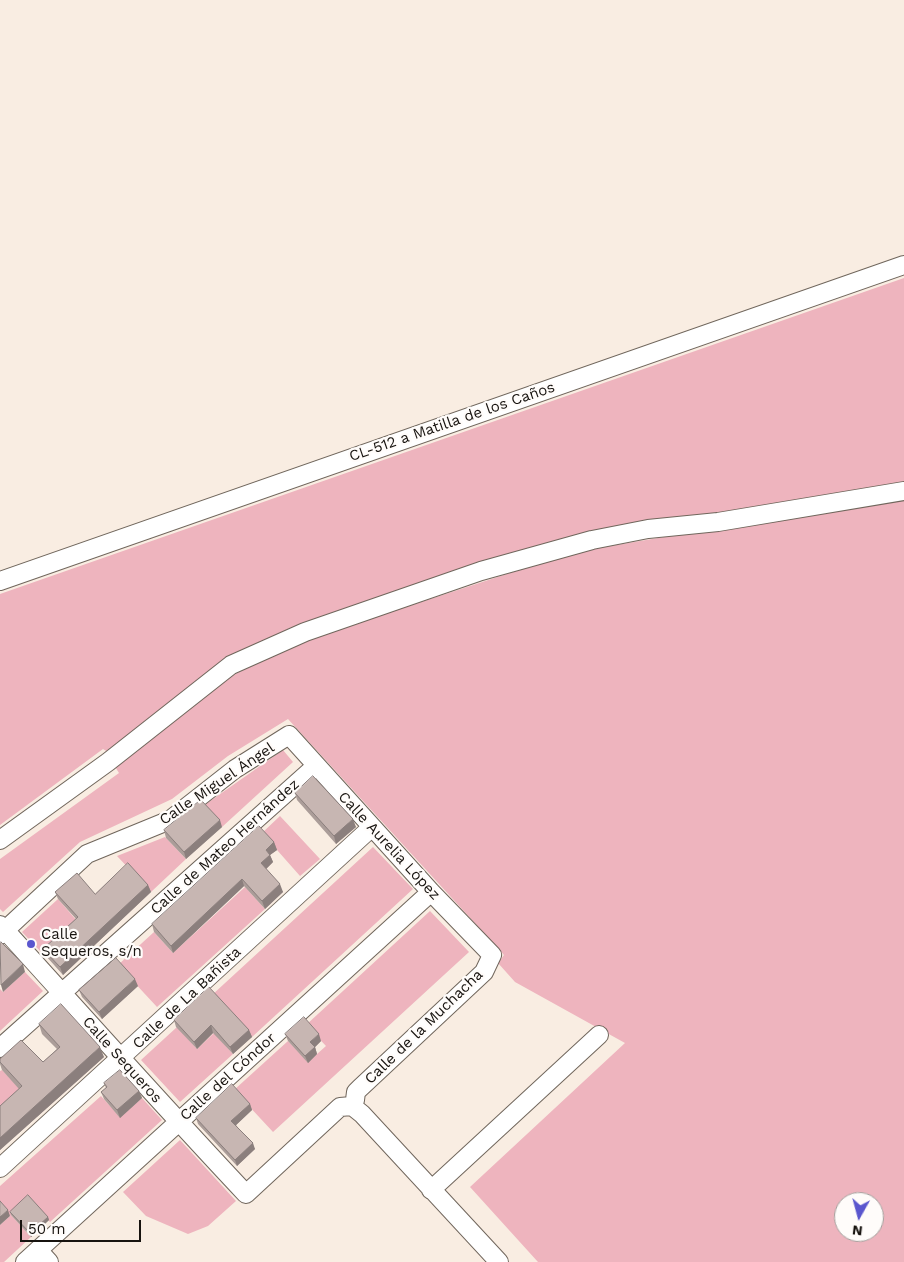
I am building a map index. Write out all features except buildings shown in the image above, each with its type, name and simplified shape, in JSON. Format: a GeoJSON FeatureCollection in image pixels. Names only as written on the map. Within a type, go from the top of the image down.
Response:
{"type":"FeatureCollection","features":[{"type":"Feature","properties":{"kind":"street","name":"CL-512 a Matilla de los Caños"},"geometry":{"type":"LineString","coordinates":[[0,581],[904,265]]}},
{"type":"Feature","properties":{"kind":"street"},"geometry":{"type":"LineString","coordinates":[[0,840],[108,762],[231,665],[305,632],[481,571],[592,540],[648,529],[718,522],[904,491]]}},
{"type":"Feature","properties":{"kind":"street","name":"Calle Aurelia López"},"geometry":{"type":"LineString","coordinates":[[289,735],[431,892],[492,955]]}},
{"type":"Feature","properties":{"kind":"street","name":"Calle Miguel Ángel"},"geometry":{"type":"LineString","coordinates":[[2,930],[87,854],[170,820],[235,769],[289,735]]}},
{"type":"Feature","properties":{"kind":"street","name":"Calle de Mateo Hernández"},"geometry":{"type":"LineString","coordinates":[[0,1048],[316,766]]}},
{"type":"Feature","properties":{"kind":"street","name":"Calle de La Bañista"},"geometry":{"type":"LineString","coordinates":[[0,1168],[372,827]]}},
{"type":"Feature","properties":{"kind":"street","name":"Calle del Cóndor"},"geometry":{"type":"LineString","coordinates":[[25,1262],[44,1256],[178,1122],[431,892]]}},
{"type":"Feature","properties":{"kind":"street","name":"Calle Sequeros"},"geometry":{"type":"LineString","coordinates":[[2,930],[246,1194],[340,1107],[352,1106]]}},
{"type":"Feature","properties":{"kind":"street","name":"Calle de la Muchacha"},"geometry":{"type":"LineString","coordinates":[[352,1106],[356,1092],[484,972],[492,955]]}},
{"type":"Feature","properties":{"kind":"street"},"geometry":{"type":"LineString","coordinates":[[431,1190],[599,1035]]}},
{"type":"Feature","properties":{"kind":"street"},"geometry":{"type":"LineString","coordinates":[[352,1106],[362,1114],[499,1262]]}},
{"type":"Feature","properties":{"kind":"shaded area"},"geometry":{"type":"Polygon","coordinates":[[[904,278],[904,483],[712,516],[630,523],[538,548],[290,628],[218,667],[108,752],[103,749],[0,825],[0,594],[904,278]]]}},
{"type":"Feature","properties":{"kind":"shaded area"},"geometry":{"type":"Polygon","coordinates":[[[904,497],[904,1262],[538,1262],[470,1187],[625,1043],[515,982],[498,963],[504,955],[288,719],[228,756],[172,799],[80,842],[3,912],[0,909],[0,859],[119,773],[114,765],[235,674],[308,639],[574,552],[904,497]]]}},
{"type":"Feature","properties":{"kind":"shaded area"},"geometry":{"type":"Polygon","coordinates":[[[283,750],[293,762],[222,827],[203,806],[283,750]]]}},
{"type":"Feature","properties":{"kind":"shaded area"},"geometry":{"type":"Polygon","coordinates":[[[280,816],[320,859],[300,876],[262,833],[280,816]]]}},
{"type":"Feature","properties":{"kind":"shaded area"},"geometry":{"type":"Polygon","coordinates":[[[165,837],[186,859],[151,892],[117,856],[165,837]]]}},
{"type":"Feature","properties":{"kind":"shaded area"},"geometry":{"type":"Polygon","coordinates":[[[373,847],[413,889],[252,1037],[212,995],[373,847]]]}},
{"type":"Feature","properties":{"kind":"shaded area"},"geometry":{"type":"Polygon","coordinates":[[[245,887],[265,909],[157,1007],[118,965],[154,932],[173,953],[245,887]]]}},
{"type":"Feature","properties":{"kind":"shaded area"},"geometry":{"type":"Polygon","coordinates":[[[58,899],[77,921],[42,953],[22,932],[58,899]]]}},
{"type":"Feature","properties":{"kind":"shaded area"},"geometry":{"type":"Polygon","coordinates":[[[430,911],[469,952],[273,1132],[234,1090],[288,1041],[308,1062],[326,1046],[306,1025],[430,911]]]}},
{"type":"Feature","properties":{"kind":"shaded area"},"geometry":{"type":"Polygon","coordinates":[[[25,972],[43,991],[0,1031],[0,989],[3,992],[25,972]]]}},
{"type":"Feature","properties":{"kind":"shaded area"},"geometry":{"type":"Polygon","coordinates":[[[177,1027],[197,1049],[214,1033],[233,1054],[180,1102],[141,1060],[177,1027]]]}},
{"type":"Feature","properties":{"kind":"shaded area"},"geometry":{"type":"Polygon","coordinates":[[[2,1070],[22,1091],[0,1111],[0,1071],[2,1070]]]}},
{"type":"Feature","properties":{"kind":"shaded area"},"geometry":{"type":"Polygon","coordinates":[[[101,1096],[120,1117],[142,1098],[162,1120],[50,1222],[29,1199],[11,1215],[31,1237],[4,1262],[0,1262],[0,1225],[10,1216],[0,1205],[0,1186],[101,1096]]]}},
{"type":"Feature","properties":{"kind":"shaded area"},"geometry":{"type":"Polygon","coordinates":[[[180,1140],[236,1201],[208,1226],[188,1234],[146,1216],[123,1192],[180,1140]]]}},
{"type":"Feature","properties":{"kind":"place","name":"Calle Sequeros, s/n"},"geometry":{"type":"Point","coordinates":[31,944]}}]}
